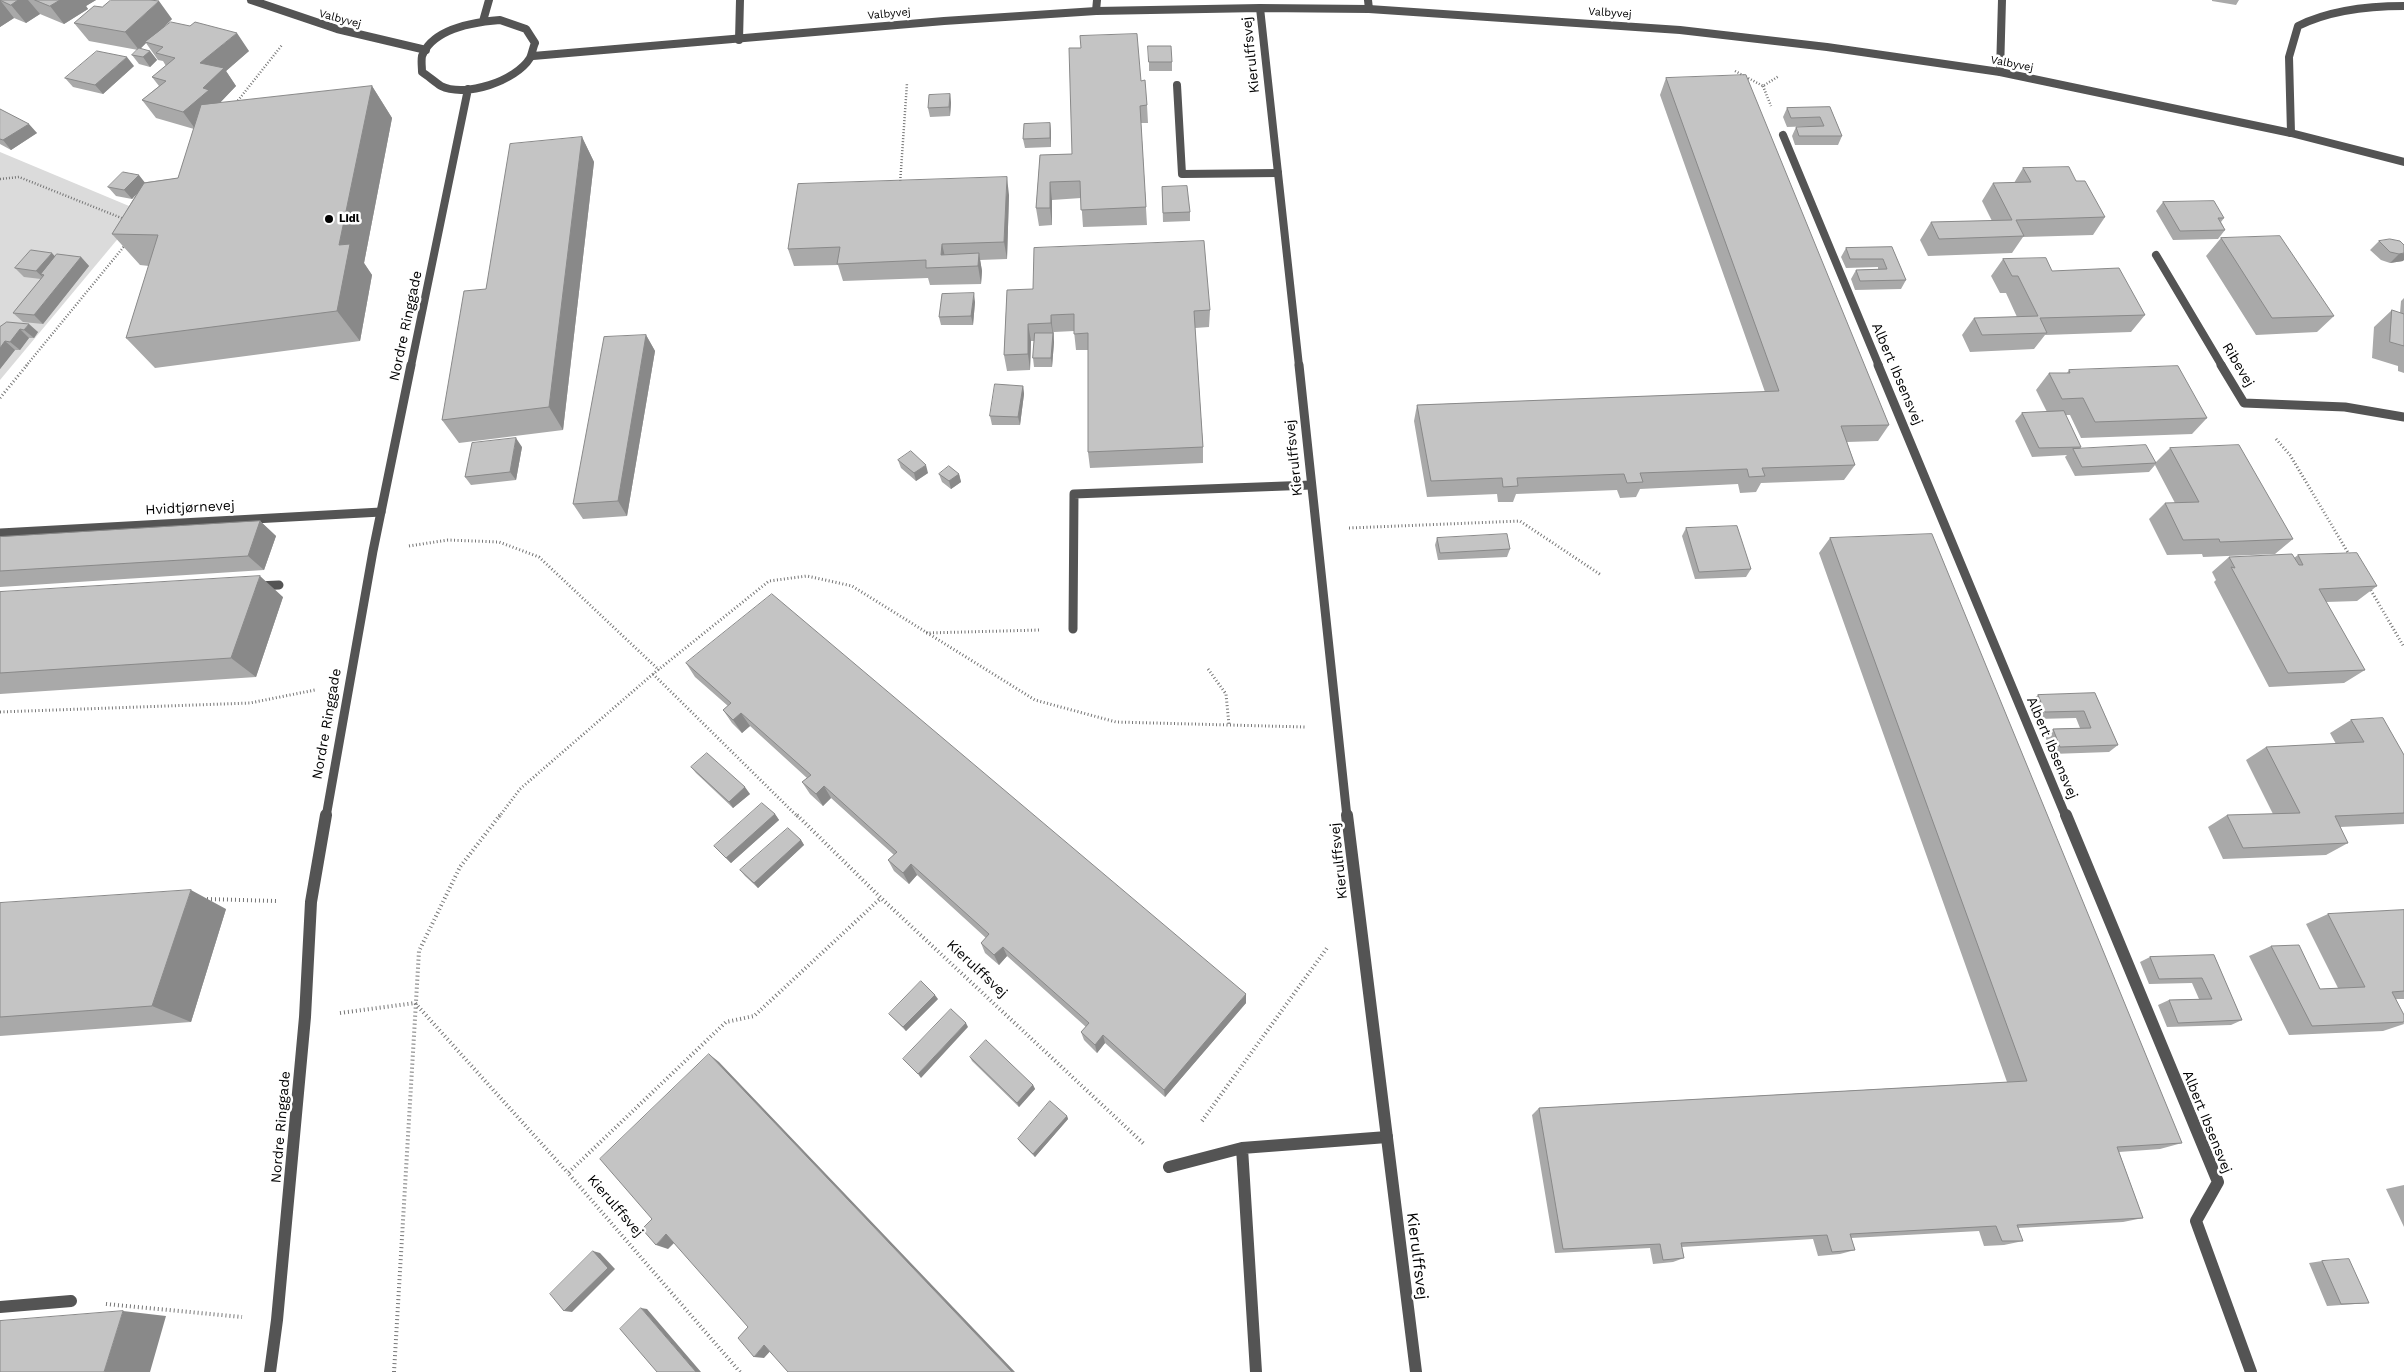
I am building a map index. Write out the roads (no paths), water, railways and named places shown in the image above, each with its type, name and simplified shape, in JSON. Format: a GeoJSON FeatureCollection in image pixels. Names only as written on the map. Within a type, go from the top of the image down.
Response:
{"type":"FeatureCollection","features":[{"type":"Feature","properties":{"kind":"street","name":"Valbyvej"},"geometry":{"type":"LineString","coordinates":[[251,0],[303,20],[350,34],[426,50]]}},
{"type":"Feature","properties":{"kind":"street"},"geometry":{"type":"LineString","coordinates":[[483,21],[489,0]]}},
{"type":"Feature","properties":{"kind":"street"},"geometry":{"type":"LineString","coordinates":[[739,40],[740,0]]}},
{"type":"Feature","properties":{"kind":"street"},"geometry":{"type":"LineString","coordinates":[[1096,0],[1096,11]]}},
{"type":"Feature","properties":{"kind":"street"},"geometry":{"type":"LineString","coordinates":[[1368,0],[1369,9]]}},
{"type":"Feature","properties":{"kind":"street"},"geometry":{"type":"LineString","coordinates":[[2000,72],[2002,0]]}},
{"type":"Feature","properties":{"kind":"street"},"geometry":{"type":"LineString","coordinates":[[2291,133],[2290,57],[2298,26],[2318,16],[2380,3],[2404,6]]}},
{"type":"Feature","properties":{"kind":"street","name":"Valbyvej"},"geometry":{"type":"LineString","coordinates":[[533,56],[739,40],[944,21],[1096,11],[1260,8],[1369,9],[1680,30],[1827,47],[2000,72],[2291,133],[2404,162]]}},
{"type":"Feature","properties":{"kind":"street","name":"Kierulffsvej"},"geometry":{"type":"LineString","coordinates":[[1260,8],[1358,906],[1416,1372]]}},
{"type":"Feature","properties":{"kind":"street"},"geometry":{"type":"LineString","coordinates":[[483,21],[514,23],[526,28],[533,36],[536,46],[533,56],[513,76],[492,85],[468,89],[444,87],[428,78],[422,72],[421,65],[426,50],[435,39],[449,31],[483,21]]}},
{"type":"Feature","properties":{"kind":"street"},"geometry":{"type":"LineString","coordinates":[[1176,85],[1182,174],[1278,173]]}},
{"type":"Feature","properties":{"kind":"street","name":"Nordre Ringgade"},"geometry":{"type":"LineString","coordinates":[[270,1372],[277,1320],[305,1017],[312,902],[348,684],[373,551],[468,89]]}},
{"type":"Feature","properties":{"kind":"street","name":"Albert Ibsensvej"},"geometry":{"type":"LineString","coordinates":[[1783,135],[2218,1182],[2196,1222],[2251,1372]]}},
{"type":"Feature","properties":{"kind":"street","name":"Ribevej"},"geometry":{"type":"LineString","coordinates":[[2156,255],[2244,403],[2306,403],[2383,412],[2404,418]]}},
{"type":"Feature","properties":{"kind":"street"},"geometry":{"type":"LineString","coordinates":[[1073,630],[1074,494],[1311,485]]}},
{"type":"Feature","properties":{"kind":"street","name":"Hvidtjørnevej"},"geometry":{"type":"LineString","coordinates":[[0,533],[381,512]]}},
{"type":"Feature","properties":{"kind":"street"},"geometry":{"type":"LineString","coordinates":[[249,587],[279,585]]}},
{"type":"Feature","properties":{"kind":"street"},"geometry":{"type":"LineString","coordinates":[[1169,1167],[1242,1148],[1387,1137]]}},
{"type":"Feature","properties":{"kind":"street"},"geometry":{"type":"LineString","coordinates":[[1242,1148],[1256,1372]]}},
{"type":"Feature","properties":{"kind":"street"},"geometry":{"type":"LineString","coordinates":[[0,1307],[71,1301]]}},
{"type":"Feature","properties":{"kind":"place","name":"Lidl"},"geometry":{"type":"Point","coordinates":[329,219]}}]}
